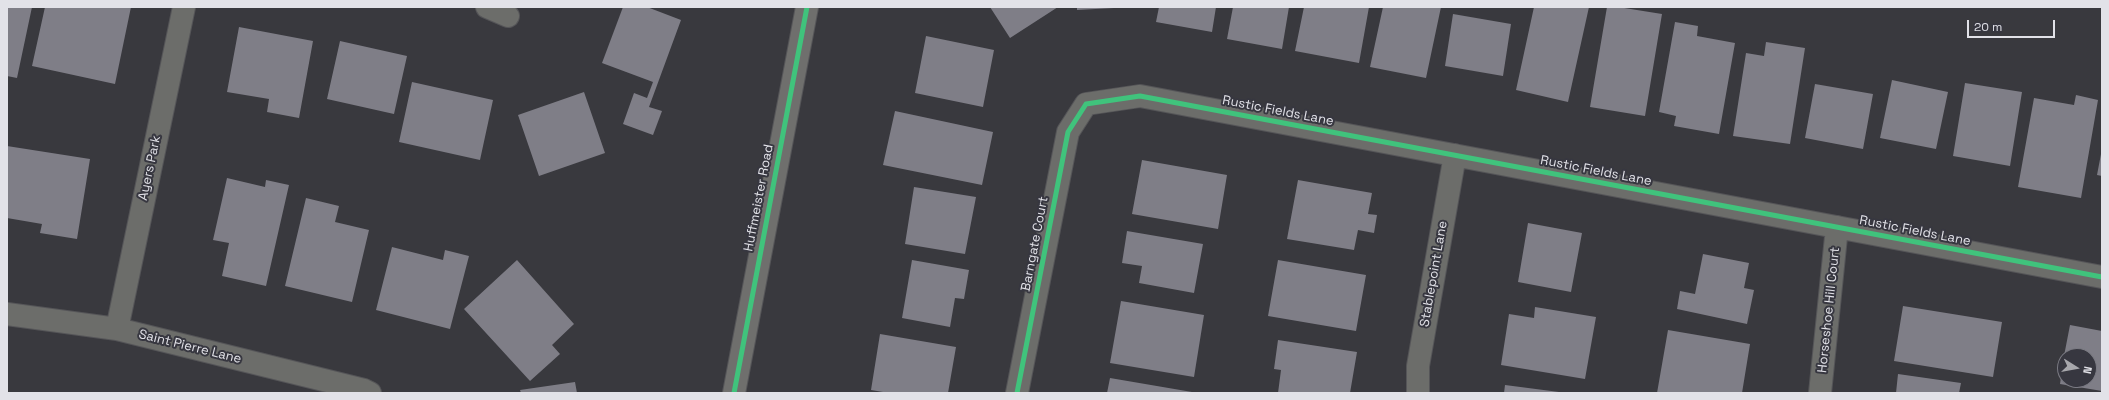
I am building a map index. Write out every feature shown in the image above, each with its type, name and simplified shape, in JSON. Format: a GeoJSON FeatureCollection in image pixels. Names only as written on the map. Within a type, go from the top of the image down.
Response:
{"type":"FeatureCollection","features":[{"type":"Feature","properties":{"kind":"street","name":"Ayers Park"},"geometry":{"type":"LineString","coordinates":[[117,329],[184,7]]}},
{"type":"Feature","properties":{"kind":"street"},"geometry":{"type":"LineString","coordinates":[[487,7],[508,16]]}},
{"type":"Feature","properties":{"kind":"street","name":"Huffmeister Road"},"geometry":{"type":"LineString","coordinates":[[734,393],[807,7]]}},
{"type":"Feature","properties":{"kind":"street","name":"Rustic Fields Lane"},"geometry":{"type":"LineString","coordinates":[[1086,104],[1140,96],[2102,277]]}},
{"type":"Feature","properties":{"kind":"street","name":"Barngate Court"},"geometry":{"type":"LineString","coordinates":[[1017,393],[1068,132],[1086,104]]}},
{"type":"Feature","properties":{"kind":"street","name":"Stablepoint Lane"},"geometry":{"type":"LineString","coordinates":[[1418,393],[1418,366],[1455,156]]}},
{"type":"Feature","properties":{"kind":"street","name":"Horseshoe Hill Court"},"geometry":{"type":"LineString","coordinates":[[1820,393],[1837,227]]}},
{"type":"Feature","properties":{"kind":"street","name":"Saint Pierre Lane"},"geometry":{"type":"LineString","coordinates":[[7,314],[117,329],[364,390],[370,393]]}},
{"type":"Feature","properties":{"kind":"building"},"geometry":{"type":"Polygon","coordinates":[[[7,7],[32,7],[17,78],[7,76],[7,7]]]}},
{"type":"Feature","properties":{"kind":"building"},"geometry":{"type":"Polygon","coordinates":[[[45,7],[131,7],[115,84],[32,66],[45,7]]]}},
{"type":"Feature","properties":{"kind":"building"},"geometry":{"type":"Polygon","coordinates":[[[623,7],[647,7],[681,20],[649,107],[662,111],[653,135],[623,124],[634,93],[647,98],[653,82],[602,63],[623,7]]]}},
{"type":"Feature","properties":{"kind":"building"},"geometry":{"type":"Polygon","coordinates":[[[990,7],[1058,7],[1010,38],[990,7]]]}},
{"type":"Feature","properties":{"kind":"building"},"geometry":{"type":"Polygon","coordinates":[[[1077,7],[1114,7],[1114,8],[1077,10],[1077,7]]]}},
{"type":"Feature","properties":{"kind":"building"},"geometry":{"type":"Polygon","coordinates":[[[1159,7],[1216,7],[1212,32],[1156,22],[1159,7]]]}},
{"type":"Feature","properties":{"kind":"building"},"geometry":{"type":"Polygon","coordinates":[[[1233,7],[1289,7],[1282,49],[1227,39],[1233,7]]]}},
{"type":"Feature","properties":{"kind":"building"},"geometry":{"type":"Polygon","coordinates":[[[1304,7],[1369,7],[1359,63],[1295,51],[1304,7]]]}},
{"type":"Feature","properties":{"kind":"building"},"geometry":{"type":"Polygon","coordinates":[[[1383,7],[1441,7],[1426,78],[1370,67],[1383,7]]]}},
{"type":"Feature","properties":{"kind":"building"},"geometry":{"type":"Polygon","coordinates":[[[1534,7],[1589,7],[1568,102],[1516,90],[1534,7]]]}},
{"type":"Feature","properties":{"kind":"building"},"geometry":{"type":"Polygon","coordinates":[[[1607,7],[1618,7],[1662,14],[1645,116],[1590,107],[1607,7]]]}},
{"type":"Feature","properties":{"kind":"building"},"geometry":{"type":"Polygon","coordinates":[[[1453,14],[1511,24],[1503,76],[1445,66],[1453,14]]]}},
{"type":"Feature","properties":{"kind":"building"},"geometry":{"type":"Polygon","coordinates":[[[1675,22],[1698,26],[1697,36],[1735,43],[1719,134],[1674,126],[1676,116],[1659,112],[1675,22]]]}},
{"type":"Feature","properties":{"kind":"building"},"geometry":{"type":"Polygon","coordinates":[[[239,27],[313,41],[299,118],[267,112],[269,99],[227,92],[239,27]]]}},
{"type":"Feature","properties":{"kind":"building"},"geometry":{"type":"Polygon","coordinates":[[[926,36],[994,50],[983,107],[915,93],[926,36]]]}},
{"type":"Feature","properties":{"kind":"building"},"geometry":{"type":"Polygon","coordinates":[[[340,41],[407,56],[394,114],[327,99],[340,41]]]}},
{"type":"Feature","properties":{"kind":"building"},"geometry":{"type":"Polygon","coordinates":[[[1766,42],[1805,48],[1790,144],[1733,136],[1746,53],[1764,56],[1766,42]]]}},
{"type":"Feature","properties":{"kind":"building"},"geometry":{"type":"Polygon","coordinates":[[[1892,80],[1948,92],[1936,149],[1880,138],[1892,80]]]}},
{"type":"Feature","properties":{"kind":"building"},"geometry":{"type":"Polygon","coordinates":[[[412,82],[493,100],[480,160],[399,142],[412,82]]]}},
{"type":"Feature","properties":{"kind":"building"},"geometry":{"type":"Polygon","coordinates":[[[1965,83],[2022,92],[2010,166],[1953,156],[1965,83]]]}},
{"type":"Feature","properties":{"kind":"building"},"geometry":{"type":"Polygon","coordinates":[[[1815,84],[1873,94],[1863,149],[1805,138],[1815,84]]]}},
{"type":"Feature","properties":{"kind":"building"},"geometry":{"type":"Polygon","coordinates":[[[584,92],[605,153],[539,176],[518,115],[584,92]]]}},
{"type":"Feature","properties":{"kind":"building"},"geometry":{"type":"Polygon","coordinates":[[[2076,95],[2098,100],[2081,198],[2018,187],[2034,98],[2074,105],[2076,95]]]}},
{"type":"Feature","properties":{"kind":"building"},"geometry":{"type":"Polygon","coordinates":[[[895,111],[993,132],[982,185],[883,165],[895,111]]]}},
{"type":"Feature","properties":{"kind":"building"},"geometry":{"type":"Polygon","coordinates":[[[7,146],[90,159],[77,239],[40,233],[42,224],[7,218],[7,146]]]}},
{"type":"Feature","properties":{"kind":"building"},"geometry":{"type":"Polygon","coordinates":[[[2102,154],[2102,176],[2097,175],[2102,154]]]}},
{"type":"Feature","properties":{"kind":"building"},"geometry":{"type":"Polygon","coordinates":[[[1142,160],[1227,175],[1218,229],[1132,214],[1142,160]]]}},
{"type":"Feature","properties":{"kind":"building"},"geometry":{"type":"Polygon","coordinates":[[[227,178],[265,187],[266,180],[289,185],[266,286],[222,276],[229,243],[213,240],[227,178]]]}},
{"type":"Feature","properties":{"kind":"building"},"geometry":{"type":"Polygon","coordinates":[[[1298,180],[1372,193],[1368,214],[1377,215],[1374,233],[1358,230],[1354,250],[1287,239],[1298,180]]]}},
{"type":"Feature","properties":{"kind":"building"},"geometry":{"type":"Polygon","coordinates":[[[914,187],[976,197],[965,254],[905,244],[914,187]]]}},
{"type":"Feature","properties":{"kind":"building"},"geometry":{"type":"Polygon","coordinates":[[[306,198],[339,206],[335,222],[369,230],[352,302],[285,286],[306,198]]]}},
{"type":"Feature","properties":{"kind":"building"},"geometry":{"type":"Polygon","coordinates":[[[1528,223],[1582,233],[1571,292],[1518,282],[1528,223]]]}},
{"type":"Feature","properties":{"kind":"building"},"geometry":{"type":"Polygon","coordinates":[[[1127,231],[1203,244],[1194,293],[1139,283],[1142,266],[1122,263],[1127,231]]]}},
{"type":"Feature","properties":{"kind":"building"},"geometry":{"type":"Polygon","coordinates":[[[392,247],[443,260],[445,250],[469,256],[450,329],[376,310],[392,247]]]}},
{"type":"Feature","properties":{"kind":"building"},"geometry":{"type":"Polygon","coordinates":[[[1703,254],[1749,263],[1744,288],[1754,290],[1747,324],[1677,309],[1680,291],[1695,294],[1703,254]]]}},
{"type":"Feature","properties":{"kind":"building"},"geometry":{"type":"Polygon","coordinates":[[[517,260],[574,324],[552,345],[560,354],[530,381],[464,309],[517,260]]]}},
{"type":"Feature","properties":{"kind":"building"},"geometry":{"type":"Polygon","coordinates":[[[912,260],[969,270],[964,299],[955,298],[950,327],[902,318],[912,260]]]}},
{"type":"Feature","properties":{"kind":"building"},"geometry":{"type":"Polygon","coordinates":[[[1278,260],[1366,275],[1356,331],[1268,316],[1278,260]]]}},
{"type":"Feature","properties":{"kind":"building"},"geometry":{"type":"Polygon","coordinates":[[[1121,301],[1204,315],[1194,377],[1110,363],[1121,301]]]}},
{"type":"Feature","properties":{"kind":"building"},"geometry":{"type":"Polygon","coordinates":[[[1903,306],[2002,322],[1993,377],[1894,361],[1903,306]]]}},
{"type":"Feature","properties":{"kind":"building"},"geometry":{"type":"Polygon","coordinates":[[[1535,307],[1596,317],[1585,379],[1501,365],[1509,314],[1534,318],[1535,307]]]}},
{"type":"Feature","properties":{"kind":"building"},"geometry":{"type":"Polygon","coordinates":[[[2070,325],[2102,331],[2102,391],[2084,388],[2097,388],[2097,348],[2066,348],[2070,325]]]}},
{"type":"Feature","properties":{"kind":"building"},"geometry":{"type":"Polygon","coordinates":[[[1668,330],[1750,344],[1742,393],[1657,393],[1668,330]]]}},
{"type":"Feature","properties":{"kind":"building"},"geometry":{"type":"Polygon","coordinates":[[[880,334],[956,347],[948,393],[889,393],[871,390],[880,334]]]}},
{"type":"Feature","properties":{"kind":"building"},"geometry":{"type":"Polygon","coordinates":[[[1278,340],[1357,352],[1350,393],[1278,393],[1281,370],[1274,369],[1278,340]]]}},
{"type":"Feature","properties":{"kind":"building"},"geometry":{"type":"Polygon","coordinates":[[[1898,374],[1961,383],[1959,393],[1896,393],[1898,374]]]}},
{"type":"Feature","properties":{"kind":"building"},"geometry":{"type":"Polygon","coordinates":[[[1110,378],[1192,392],[1192,393],[1107,393],[1110,378]]]}},
{"type":"Feature","properties":{"kind":"building"},"geometry":{"type":"Polygon","coordinates":[[[575,382],[577,393],[521,393],[520,390],[575,382]]]}},
{"type":"Feature","properties":{"kind":"building"},"geometry":{"type":"Polygon","coordinates":[[[1505,385],[1559,392],[1559,393],[1504,393],[1505,385]]]}},
{"type":"Feature","properties":{"kind":"cycle path"},"geometry":{"type":"LineString","coordinates":[[734,393],[807,7]]}},
{"type":"Feature","properties":{"kind":"cycle path"},"geometry":{"type":"LineString","coordinates":[[1017,393],[1068,132],[1086,104],[1140,96],[2102,277]]}}]}
